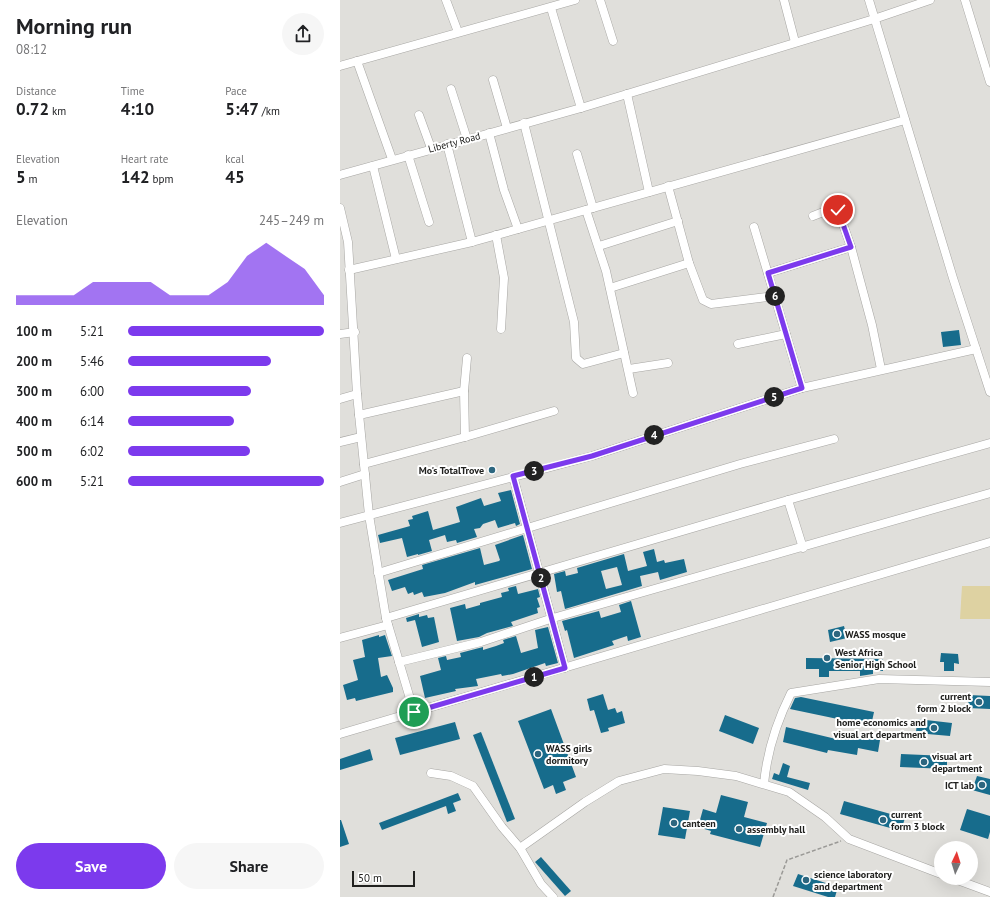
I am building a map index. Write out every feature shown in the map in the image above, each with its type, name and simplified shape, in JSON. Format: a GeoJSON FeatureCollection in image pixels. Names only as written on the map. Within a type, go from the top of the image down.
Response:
{"type":"FeatureCollection","features":[{"type":"Feature","properties":{"kind":"street"},"geometry":{"type":"LineString","coordinates":[[446,0],[458,32]]}},
{"type":"Feature","properties":{"kind":"street"},"geometry":{"type":"LineString","coordinates":[[340,66],[458,32],[551,8],[575,0]]}},
{"type":"Feature","properties":{"kind":"street"},"geometry":{"type":"LineString","coordinates":[[600,0],[613,41]]}},
{"type":"Feature","properties":{"kind":"street"},"geometry":{"type":"LineString","coordinates":[[784,0],[795,42]]}},
{"type":"Feature","properties":{"kind":"street"},"geometry":{"type":"LineString","coordinates":[[869,0],[953,278],[990,392]]}},
{"type":"Feature","properties":{"kind":"street","name":"Liberty Road"},"geometry":{"type":"LineString","coordinates":[[340,175],[431,148],[581,108],[874,19],[930,0]]}},
{"type":"Feature","properties":{"kind":"street"},"geometry":{"type":"LineString","coordinates":[[965,0],[990,82]]}},
{"type":"Feature","properties":{"kind":"street"},"geometry":{"type":"LineString","coordinates":[[551,8],[581,108]]}},
{"type":"Feature","properties":{"kind":"street"},"geometry":{"type":"LineString","coordinates":[[357,61],[392,159]]}},
{"type":"Feature","properties":{"kind":"street"},"geometry":{"type":"LineString","coordinates":[[493,80],[507,128]]}},
{"type":"Feature","properties":{"kind":"street"},"geometry":{"type":"LineString","coordinates":[[451,89],[467,138]]}},
{"type":"Feature","properties":{"kind":"street"},"geometry":{"type":"LineString","coordinates":[[627,94],[649,192]]}},
{"type":"Feature","properties":{"kind":"street"},"geometry":{"type":"LineString","coordinates":[[419,114],[431,148]]}},
{"type":"Feature","properties":{"kind":"street"},"geometry":{"type":"LineString","coordinates":[[349,270],[472,242],[905,120]]}},
{"type":"Feature","properties":{"kind":"street"},"geometry":{"type":"LineString","coordinates":[[524,123],[574,322],[576,358],[583,364],[624,353]]}},
{"type":"Feature","properties":{"kind":"street"},"geometry":{"type":"LineString","coordinates":[[489,133],[504,190],[518,229]]}},
{"type":"Feature","properties":{"kind":"street"},"geometry":{"type":"LineString","coordinates":[[447,144],[472,242]]}},
{"type":"Feature","properties":{"kind":"street"},"geometry":{"type":"LineString","coordinates":[[577,154],[589,209],[610,288],[624,353],[629,369],[633,393]]}},
{"type":"Feature","properties":{"kind":"street"},"geometry":{"type":"LineString","coordinates":[[408,155],[429,222]]}},
{"type":"Feature","properties":{"kind":"street"},"geometry":{"type":"LineString","coordinates":[[373,166],[396,259]]}},
{"type":"Feature","properties":{"kind":"street"},"geometry":{"type":"LineString","coordinates":[[668,186],[689,263],[703,300],[711,304],[775,296]]}},
{"type":"Feature","properties":{"kind":"street"},"geometry":{"type":"LineString","coordinates":[[340,208],[348,242],[357,394],[369,515],[387,621],[414,712]]}},
{"type":"Feature","properties":{"kind":"street"},"geometry":{"type":"LineString","coordinates":[[813,216],[831,209],[838,210],[851,247],[872,325],[881,369]]}},
{"type":"Feature","properties":{"kind":"street"},"geometry":{"type":"LineString","coordinates":[[599,246],[678,221]]}},
{"type":"Feature","properties":{"kind":"street"},"geometry":{"type":"LineString","coordinates":[[754,227],[802,388]]}},
{"type":"Feature","properties":{"kind":"street"},"geometry":{"type":"LineString","coordinates":[[496,235],[504,278],[501,329]]}},
{"type":"Feature","properties":{"kind":"street"},"geometry":{"type":"LineString","coordinates":[[768,273],[851,247]]}},
{"type":"Feature","properties":{"kind":"street"},"geometry":{"type":"LineString","coordinates":[[610,288],[689,263]]}},
{"type":"Feature","properties":{"kind":"street"},"geometry":{"type":"LineString","coordinates":[[340,334],[354,332]]}},
{"type":"Feature","properties":{"kind":"street"},"geometry":{"type":"LineString","coordinates":[[738,344],[786,334]]}},
{"type":"Feature","properties":{"kind":"street"},"geometry":{"type":"LineString","coordinates":[[340,523],[592,456],[802,388],[881,369],[976,349]]}},
{"type":"Feature","properties":{"kind":"street"},"geometry":{"type":"LineString","coordinates":[[465,437],[464,391],[467,358]]}},
{"type":"Feature","properties":{"kind":"street"},"geometry":{"type":"LineString","coordinates":[[629,369],[668,363]]}},
{"type":"Feature","properties":{"kind":"street"},"geometry":{"type":"LineString","coordinates":[[359,415],[464,391]]}},
{"type":"Feature","properties":{"kind":"street"},"geometry":{"type":"LineString","coordinates":[[340,399],[357,394]]}},
{"type":"Feature","properties":{"kind":"street"},"geometry":{"type":"LineString","coordinates":[[364,464],[554,411]]}},
{"type":"Feature","properties":{"kind":"street"},"geometry":{"type":"LineString","coordinates":[[340,442],[361,437]]}},
{"type":"Feature","properties":{"kind":"street"},"geometry":{"type":"LineString","coordinates":[[378,573],[740,464],[834,439]]}},
{"type":"Feature","properties":{"kind":"street"},"geometry":{"type":"LineString","coordinates":[[340,638],[387,621],[539,573],[990,443]]}},
{"type":"Feature","properties":{"kind":"street"},"geometry":{"type":"LineString","coordinates":[[340,482],[365,474]]}},
{"type":"Feature","properties":{"kind":"street"},"geometry":{"type":"LineString","coordinates":[[513,476],[539,573],[553,618],[565,668]]}},
{"type":"Feature","properties":{"kind":"street"},"geometry":{"type":"LineString","coordinates":[[399,662],[481,642],[553,618],[803,548],[990,493]]}},
{"type":"Feature","properties":{"kind":"street"},"geometry":{"type":"LineString","coordinates":[[788,500],[803,548]]}},
{"type":"Feature","properties":{"kind":"street"},"geometry":{"type":"LineString","coordinates":[[340,734],[990,542]]}},
{"type":"Feature","properties":{"kind":"street"},"geometry":{"type":"LineString","coordinates":[[764,784],[766,760],[770,742],[779,716],[791,693],[879,679],[990,682]]}},
{"type":"Feature","properties":{"kind":"street"},"geometry":{"type":"LineString","coordinates":[[520,848],[607,788],[636,775],[664,769],[698,770],[736,776],[789,792],[825,817],[849,839],[934,871]]}},
{"type":"Feature","properties":{"kind":"street"},"geometry":{"type":"LineString","coordinates":[[431,773],[451,776],[473,786],[502,827],[520,848],[541,884],[553,897]]}},
{"type":"Feature","properties":{"kind":"street"},"geometry":{"type":"LineString","coordinates":[[971,885],[990,892]]}},
{"type":"Feature","properties":{"kind":"path"},"geometry":{"type":"LineString","coordinates":[[773,897],[787,860],[849,839]]}},
{"type":"Feature","properties":{"kind":"shaded area"},"geometry":{"type":"Polygon","coordinates":[[[962,586],[990,586],[990,619],[960,619],[962,586]]]}},
{"type":"Feature","properties":{"kind":"building"},"geometry":{"type":"Polygon","coordinates":[[[959,330],[961,345],[943,347],[941,332],[959,330]]]}},
{"type":"Feature","properties":{"kind":"building"},"geometry":{"type":"Polygon","coordinates":[[[511,490],[520,524],[516,526],[515,523],[498,528],[495,520],[483,524],[480,528],[474,529],[477,537],[457,543],[456,540],[447,542],[445,535],[429,540],[432,551],[407,557],[402,538],[380,543],[378,535],[410,526],[408,520],[413,519],[412,516],[428,511],[433,530],[460,522],[456,507],[481,498],[484,506],[501,501],[498,493],[511,490]]]}},
{"type":"Feature","properties":{"kind":"building"},"geometry":{"type":"Polygon","coordinates":[[[523,535],[532,569],[475,585],[475,582],[445,593],[424,597],[422,592],[414,595],[413,592],[408,594],[405,587],[392,591],[388,580],[423,569],[422,565],[480,548],[484,565],[499,561],[500,560],[495,545],[523,535]]]}},
{"type":"Feature","properties":{"kind":"building"},"geometry":{"type":"Polygon","coordinates":[[[654,549],[657,562],[664,560],[665,563],[684,559],[687,572],[660,580],[658,572],[640,576],[642,586],[565,609],[561,591],[557,592],[554,574],[565,571],[566,576],[578,573],[577,568],[624,554],[628,571],[647,566],[643,552],[654,549]],[[617,567],[601,571],[606,589],[622,585],[617,567]]]}},
{"type":"Feature","properties":{"kind":"building"},"geometry":{"type":"Polygon","coordinates":[[[516,586],[518,594],[538,589],[540,597],[537,598],[540,607],[537,608],[538,613],[511,622],[513,626],[487,633],[479,637],[457,641],[450,608],[465,604],[466,609],[480,605],[480,603],[502,597],[501,593],[509,591],[508,588],[516,586]]]}},
{"type":"Feature","properties":{"kind":"building"},"geometry":{"type":"Polygon","coordinates":[[[631,601],[641,637],[628,641],[627,636],[612,641],[614,645],[574,658],[567,630],[565,631],[562,621],[599,611],[601,618],[621,612],[619,605],[631,601]]]}},
{"type":"Feature","properties":{"kind":"building"},"geometry":{"type":"Polygon","coordinates":[[[419,614],[419,617],[427,615],[428,618],[434,617],[439,642],[422,647],[415,620],[407,622],[406,618],[419,614]]]}},
{"type":"Feature","properties":{"kind":"building","name":"WASS mosque"},"geometry":{"type":"Polygon","coordinates":[[[844,626],[847,638],[830,642],[828,630],[844,626]]]}},
{"type":"Feature","properties":{"kind":"building"},"geometry":{"type":"Polygon","coordinates":[[[548,627],[558,663],[546,666],[545,663],[513,674],[502,676],[501,674],[476,679],[478,686],[455,689],[456,691],[425,698],[420,676],[441,670],[438,658],[446,656],[447,660],[461,657],[460,653],[483,647],[483,650],[504,643],[503,640],[516,636],[521,653],[538,648],[535,630],[548,627]]]}},
{"type":"Feature","properties":{"kind":"building"},"geometry":{"type":"Polygon","coordinates":[[[379,635],[379,637],[385,635],[392,656],[378,658],[381,677],[387,675],[393,688],[393,692],[356,701],[355,698],[347,700],[343,685],[358,680],[353,660],[365,657],[362,640],[379,635]]]}},
{"type":"Feature","properties":{"kind":"building"},"geometry":{"type":"Polygon","coordinates":[[[941,653],[958,654],[959,664],[954,663],[954,671],[944,671],[944,662],[940,662],[941,653]]]}},
{"type":"Feature","properties":{"kind":"building"},"geometry":{"type":"Polygon","coordinates":[[[806,658],[883,659],[883,671],[873,670],[873,674],[860,676],[860,671],[829,671],[829,677],[819,677],[819,669],[806,669],[806,658]]]}},
{"type":"Feature","properties":{"kind":"building"},"geometry":{"type":"Polygon","coordinates":[[[603,694],[608,710],[615,708],[617,713],[622,711],[625,723],[608,728],[609,731],[601,733],[594,710],[590,711],[587,699],[603,694]]]}},
{"type":"Feature","properties":{"kind":"building","name":"current form 2 block"},"geometry":{"type":"Polygon","coordinates":[[[969,695],[990,696],[990,709],[968,708],[969,695]]]}},
{"type":"Feature","properties":{"kind":"building"},"geometry":{"type":"Polygon","coordinates":[[[801,697],[874,712],[871,726],[790,709],[795,698],[801,697]]]}},
{"type":"Feature","properties":{"kind":"building","name":"WASS girls dormitory"},"geometry":{"type":"Polygon","coordinates":[[[551,709],[576,777],[563,782],[566,790],[556,794],[553,785],[544,789],[518,721],[551,709]]]}},
{"type":"Feature","properties":{"kind":"building"},"geometry":{"type":"Polygon","coordinates":[[[725,715],[759,728],[753,744],[719,731],[725,715]]]}},
{"type":"Feature","properties":{"kind":"building","name":"home economics and visual art department"},"geometry":{"type":"Polygon","coordinates":[[[917,719],[952,723],[950,736],[916,733],[917,719]]]}},
{"type":"Feature","properties":{"kind":"building"},"geometry":{"type":"Polygon","coordinates":[[[455,722],[460,739],[400,755],[395,738],[455,722]]]}},
{"type":"Feature","properties":{"kind":"building"},"geometry":{"type":"Polygon","coordinates":[[[786,727],[836,739],[837,733],[880,740],[878,752],[858,748],[857,755],[828,750],[827,753],[783,742],[786,727]]]}},
{"type":"Feature","properties":{"kind":"building"},"geometry":{"type":"Polygon","coordinates":[[[481,732],[515,819],[507,822],[473,735],[481,732]]]}},
{"type":"Feature","properties":{"kind":"building"},"geometry":{"type":"Polygon","coordinates":[[[370,749],[373,760],[340,770],[340,759],[370,749]]]}},
{"type":"Feature","properties":{"kind":"building","name":"visual art department"},"geometry":{"type":"Polygon","coordinates":[[[901,754],[947,756],[947,769],[900,767],[901,754]]]}},
{"type":"Feature","properties":{"kind":"building"},"geometry":{"type":"Polygon","coordinates":[[[783,763],[790,766],[787,777],[810,783],[808,790],[772,779],[774,773],[779,775],[783,763]]]}},
{"type":"Feature","properties":{"kind":"building","name":"ICT lab"},"geometry":{"type":"Polygon","coordinates":[[[977,776],[990,779],[990,795],[972,790],[977,776]]]}},
{"type":"Feature","properties":{"kind":"building"},"geometry":{"type":"Polygon","coordinates":[[[458,793],[461,800],[453,803],[456,811],[448,814],[446,806],[382,830],[379,823],[458,793]]]}},
{"type":"Feature","properties":{"kind":"building","name":"assembly hall"},"geometry":{"type":"Polygon","coordinates":[[[721,795],[748,802],[744,817],[767,823],[760,847],[710,834],[711,831],[698,827],[703,809],[716,813],[721,795]]]}},
{"type":"Feature","properties":{"kind":"building","name":"current form 3 block"},"geometry":{"type":"Polygon","coordinates":[[[844,801],[905,818],[901,831],[840,814],[844,801]]]}},
{"type":"Feature","properties":{"kind":"building","name":"canteen"},"geometry":{"type":"Polygon","coordinates":[[[663,807],[690,811],[685,839],[658,835],[663,807]]]}},
{"type":"Feature","properties":{"kind":"building"},"geometry":{"type":"Polygon","coordinates":[[[967,809],[990,816],[990,832],[988,839],[960,830],[967,809]]]}},
{"type":"Feature","properties":{"kind":"building"},"geometry":{"type":"Polygon","coordinates":[[[340,820],[349,844],[340,847],[340,820]]]}},
{"type":"Feature","properties":{"kind":"building"},"geometry":{"type":"Polygon","coordinates":[[[541,857],[571,891],[565,896],[535,862],[541,857]]]}},
{"type":"Feature","properties":{"kind":"building","name":"science laboratory and department"},"geometry":{"type":"Polygon","coordinates":[[[798,874],[838,887],[835,897],[828,897],[793,886],[798,874]]]}},
{"type":"Feature","properties":{"kind":"place","name":"Mo's TotalTrove"},"geometry":{"type":"Point","coordinates":[492,470]}},
{"type":"Feature","properties":{"kind":"place","name":"WASS mosque"},"geometry":{"type":"Point","coordinates":[837,634]}},
{"type":"Feature","properties":{"kind":"place","name":"West Africa Senior High School"},"geometry":{"type":"Point","coordinates":[827,658]}},
{"type":"Feature","properties":{"kind":"place","name":"current form 2 block"},"geometry":{"type":"Point","coordinates":[979,702]}},
{"type":"Feature","properties":{"kind":"place","name":"home economics and visual art department"},"geometry":{"type":"Point","coordinates":[934,728]}},
{"type":"Feature","properties":{"kind":"place","name":"WASS girls dormitory"},"geometry":{"type":"Point","coordinates":[538,754]}},
{"type":"Feature","properties":{"kind":"place","name":"visual art department"},"geometry":{"type":"Point","coordinates":[924,762]}},
{"type":"Feature","properties":{"kind":"place","name":"ICT lab"},"geometry":{"type":"Point","coordinates":[982,785]}},
{"type":"Feature","properties":{"kind":"place","name":"current form 3 block"},"geometry":{"type":"Point","coordinates":[883,820]}},
{"type":"Feature","properties":{"kind":"place","name":"canteen"},"geometry":{"type":"Point","coordinates":[674,823]}},
{"type":"Feature","properties":{"kind":"place","name":"assembly hall"},"geometry":{"type":"Point","coordinates":[739,829]}},
{"type":"Feature","properties":{"kind":"place","name":"science laboratory and department"},"geometry":{"type":"Point","coordinates":[806,880]}},
{"type":"Feature","properties":{"kind":"route"},"geometry":{"type":"LineString","coordinates":[[414,712],[565,668],[553,618],[539,573],[513,476],[592,456],[802,388],[768,273],[851,247],[838,210]]}}]}
